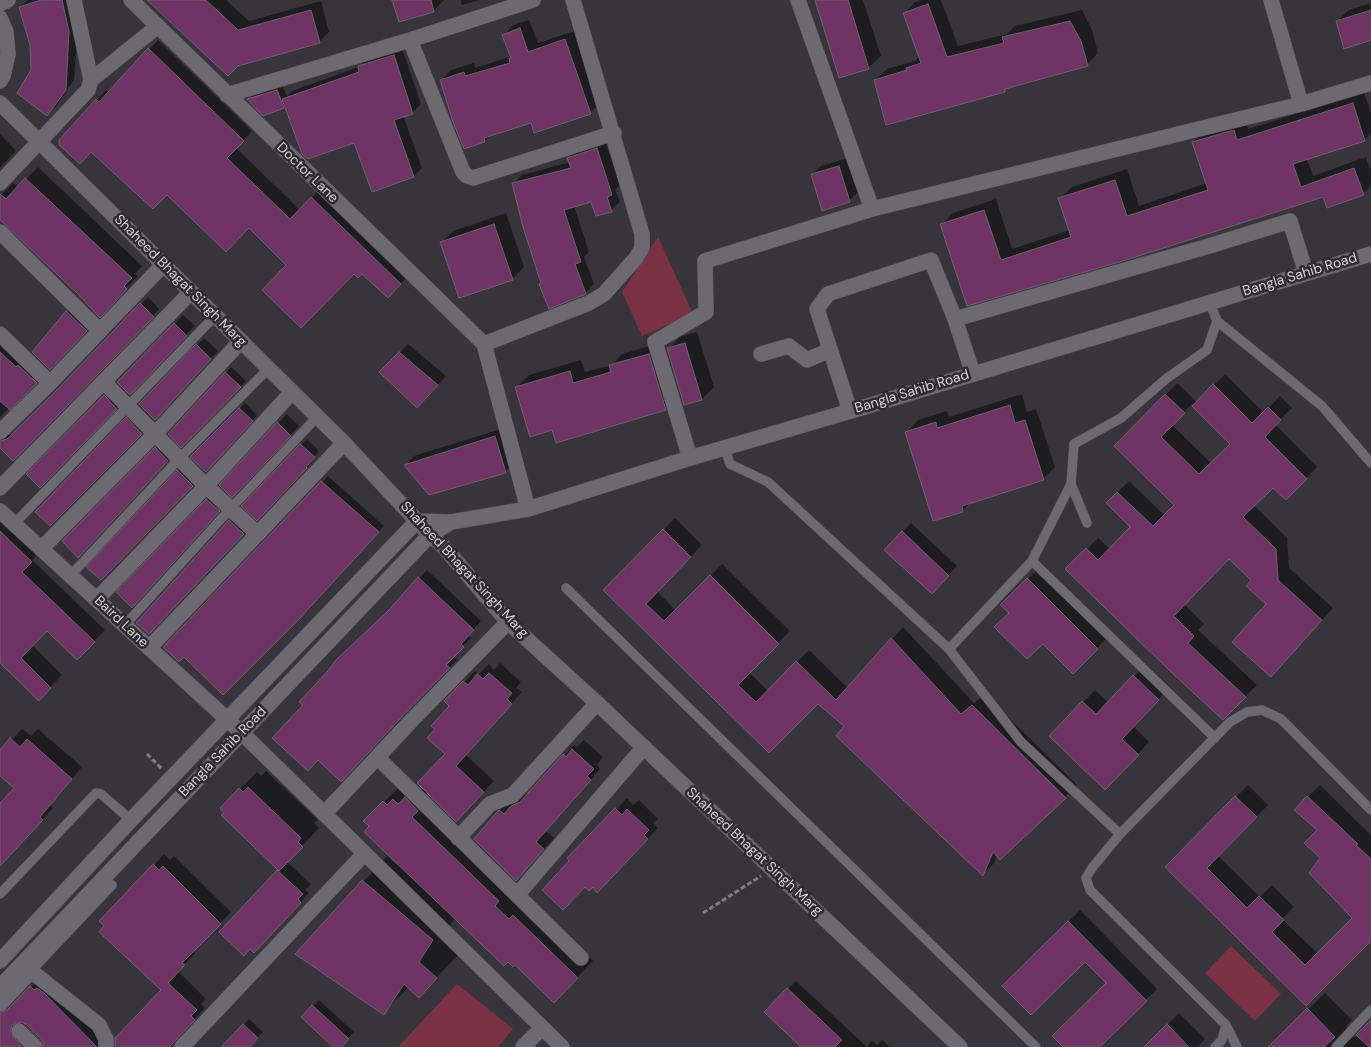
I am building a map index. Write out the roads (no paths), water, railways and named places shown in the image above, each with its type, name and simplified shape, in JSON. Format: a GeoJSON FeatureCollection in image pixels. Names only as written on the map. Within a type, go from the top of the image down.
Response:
{"type":"FeatureCollection","features":[{"type":"Feature","properties":{"kind":"street"},"geometry":{"type":"LineString","coordinates":[[0,4],[8,0]]}},
{"type":"Feature","properties":{"kind":"street"},"geometry":{"type":"LineString","coordinates":[[0,183],[88,90],[91,80],[74,0]]}},
{"type":"Feature","properties":{"kind":"street","name":"Doctor Lane"},"geometry":{"type":"LineString","coordinates":[[131,0],[484,344]]}},
{"type":"Feature","properties":{"kind":"street"},"geometry":{"type":"LineString","coordinates":[[227,95],[410,40],[534,0]]}},
{"type":"Feature","properties":{"kind":"street"},"geometry":{"type":"LineString","coordinates":[[528,509],[484,344],[589,303],[604,294],[636,258],[642,248],[642,234],[614,133],[573,0]]}},
{"type":"Feature","properties":{"kind":"street"},"geometry":{"type":"LineString","coordinates":[[798,0],[872,209]]}},
{"type":"Feature","properties":{"kind":"street"},"geometry":{"type":"LineString","coordinates":[[1271,0],[1301,104]]}},
{"type":"Feature","properties":{"kind":"street"},"geometry":{"type":"LineString","coordinates":[[0,18],[6,32],[8,54],[0,81]]}},
{"type":"Feature","properties":{"kind":"street"},"geometry":{"type":"LineString","coordinates":[[91,80],[158,26]]}},
{"type":"Feature","properties":{"kind":"street"},"geometry":{"type":"LineString","coordinates":[[410,40],[463,172],[467,176],[473,178],[614,133]]}},
{"type":"Feature","properties":{"kind":"street"},"geometry":{"type":"LineString","coordinates":[[690,458],[655,342],[706,312],[704,260],[872,209],[1301,104],[1371,83]]}},
{"type":"Feature","properties":{"kind":"street","name":"Shaheed Bhagat Singh Marg"},"geometry":{"type":"LineString","coordinates":[[0,103],[344,442],[430,535],[443,546],[508,622],[597,702],[960,1047]]}},
{"type":"Feature","properties":{"kind":"street"},"geometry":{"type":"LineString","coordinates":[[955,319],[1290,221],[1306,274]]}},
{"type":"Feature","properties":{"kind":"street"},"geometry":{"type":"LineString","coordinates":[[0,232],[100,331]]}},
{"type":"Feature","properties":{"kind":"street","name":"Bangla Sahib Road"},"geometry":{"type":"LineString","coordinates":[[0,961],[131,820],[417,521],[451,522],[528,509],[690,458],[1371,254]]}},
{"type":"Feature","properties":{"kind":"street"},"geometry":{"type":"LineString","coordinates":[[850,411],[817,309],[828,294],[931,260],[955,319],[972,374]]}},
{"type":"Feature","properties":{"kind":"street"},"geometry":{"type":"LineString","coordinates":[[0,432],[50,383],[163,264]]}},
{"type":"Feature","properties":{"kind":"street"},"geometry":{"type":"LineString","coordinates":[[0,488],[191,292]]}},
{"type":"Feature","properties":{"kind":"street"},"geometry":{"type":"LineString","coordinates":[[0,334],[50,383]]}},
{"type":"Feature","properties":{"kind":"street"},"geometry":{"type":"LineString","coordinates":[[42,549],[155,434],[241,342]]}},
{"type":"Feature","properties":{"kind":"street"},"geometry":{"type":"LineString","coordinates":[[761,354],[789,346],[807,360],[830,350]]}},
{"type":"Feature","properties":{"kind":"street"},"geometry":{"type":"LineString","coordinates":[[104,382],[206,486],[258,534]]}},
{"type":"Feature","properties":{"kind":"street"},"geometry":{"type":"LineString","coordinates":[[97,599],[206,486],[292,392]]}},
{"type":"Feature","properties":{"kind":"street"},"geometry":{"type":"LineString","coordinates":[[149,648],[344,442]]}},
{"type":"Feature","properties":{"kind":"street","name":"Baird Lane"},"geometry":{"type":"LineString","coordinates":[[0,512],[242,732],[562,1047]]}},
{"type":"Feature","properties":{"kind":"street","name":"Bangla Sahib Road"},"geometry":{"type":"LineString","coordinates":[[0,987],[430,535],[451,522]]}},
{"type":"Feature","properties":{"kind":"street"},"geometry":{"type":"LineString","coordinates":[[324,814],[376,757],[508,622]]}},
{"type":"Feature","properties":{"kind":"street"},"geometry":{"type":"LineString","coordinates":[[458,838],[490,804],[512,796],[597,702]]}},
{"type":"Feature","properties":{"kind":"street"},"geometry":{"type":"LineString","coordinates":[[517,895],[644,747]]}},
{"type":"Feature","properties":{"kind":"street"},"geometry":{"type":"LineString","coordinates":[[376,757],[581,958]]}},
{"type":"Feature","properties":{"kind":"street"},"geometry":{"type":"LineString","coordinates":[[182,1047],[364,854]]}},
{"type":"Feature","properties":{"kind":"street"},"geometry":{"type":"LineString","coordinates":[[0,1004],[31,970],[99,1025],[106,1039],[106,1047]]}},
{"type":"Feature","properties":{"kind":"street"},"geometry":{"type":"LineString","coordinates":[[523,1047],[542,1028]]}},
{"type":"Feature","properties":{"kind":"street"},"geometry":{"type":"LineString","coordinates":[[19,1031],[35,1047]]}},
{"type":"Feature","properties":{"kind":"lane"},"geometry":{"type":"LineString","coordinates":[[1210,303],[1217,322],[1322,406],[1371,463]]}},
{"type":"Feature","properties":{"kind":"lane"},"geometry":{"type":"LineString","coordinates":[[14,524],[215,316]]}},
{"type":"Feature","properties":{"kind":"lane"},"geometry":{"type":"LineString","coordinates":[[950,649],[1032,561],[1071,484],[1074,444],[1121,418],[1167,378],[1207,350],[1217,322]]}},
{"type":"Feature","properties":{"kind":"lane"},"geometry":{"type":"LineString","coordinates":[[70,576],[179,459],[269,368]]}},
{"type":"Feature","properties":{"kind":"lane"},"geometry":{"type":"LineString","coordinates":[[125,625],[317,417]]}},
{"type":"Feature","properties":{"kind":"lane"},"geometry":{"type":"LineString","coordinates":[[724,448],[730,464],[768,482],[950,649],[1021,742],[1120,834]]}},
{"type":"Feature","properties":{"kind":"lane"},"geometry":{"type":"LineString","coordinates":[[1071,484],[1087,523]]}},
{"type":"Feature","properties":{"kind":"lane"},"geometry":{"type":"LineString","coordinates":[[1032,561],[1215,738]]}},
{"type":"Feature","properties":{"kind":"lane"},"geometry":{"type":"LineString","coordinates":[[566,588],[1036,1047]]}},
{"type":"Feature","properties":{"kind":"lane"},"geometry":{"type":"LineString","coordinates":[[1236,1047],[1226,1024],[1090,890],[1086,878],[1120,834],[1230,722],[1247,712],[1262,710],[1281,719],[1371,810]]}},
{"type":"Feature","properties":{"kind":"lane"},"geometry":{"type":"LineString","coordinates":[[0,894],[96,793],[101,794],[131,820]]}},
{"type":"Feature","properties":{"kind":"lane"},"geometry":{"type":"LineString","coordinates":[[31,970],[112,885]]}},
{"type":"Feature","properties":{"kind":"lane"},"geometry":{"type":"LineString","coordinates":[[1336,1047],[1371,1010]]}},
{"type":"Feature","properties":{"kind":"lane"},"geometry":{"type":"LineString","coordinates":[[1215,1047],[1222,1040],[1226,1024]]}}]}
